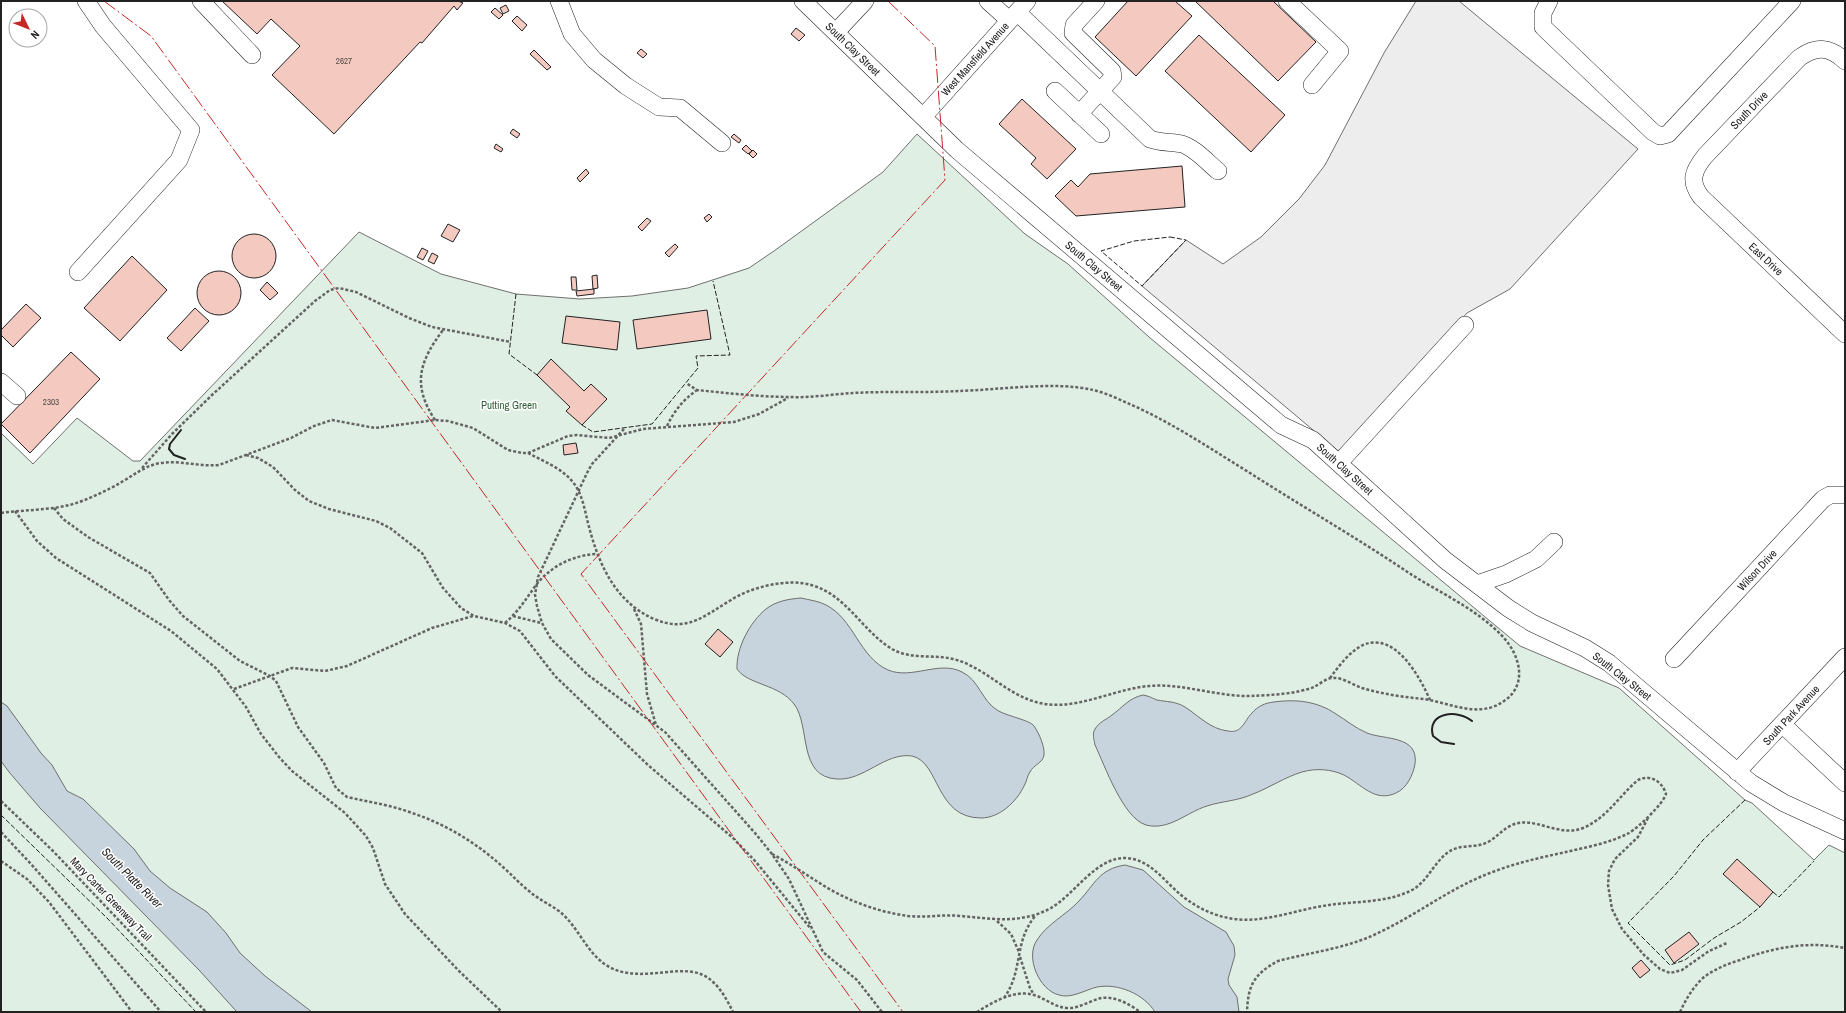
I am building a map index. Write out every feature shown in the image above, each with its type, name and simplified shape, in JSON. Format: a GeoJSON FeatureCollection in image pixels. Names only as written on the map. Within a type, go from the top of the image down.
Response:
{"type":"FeatureCollection","features":[{"type":"Feature","properties":{"kind":"street"},"geometry":{"type":"LineString","coordinates":[[78,272],[179,160],[191,130],[103,26],[86,1]]}},
{"type":"Feature","properties":{"kind":"street"},"geometry":{"type":"LineString","coordinates":[[201,1],[252,55]]}},
{"type":"Feature","properties":{"kind":"street"},"geometry":{"type":"LineString","coordinates":[[559,1],[572,34],[594,60],[626,86],[659,107],[680,108],[722,143]]}},
{"type":"Feature","properties":{"kind":"street","name":"South Clay Street"},"geometry":{"type":"LineString","coordinates":[[803,1],[968,160],[1281,425],[1313,440],[1446,560],[1527,620],[1585,648],[1609,663],[1737,772],[1784,803],[1845,831]]}},
{"type":"Feature","properties":{"kind":"street"},"geometry":{"type":"LineString","coordinates":[[836,32],[865,1]]}},
{"type":"Feature","properties":{"kind":"street"},"geometry":{"type":"LineString","coordinates":[[988,1],[1018,11],[1150,139],[1183,144],[1218,171]]}},
{"type":"Feature","properties":{"kind":"street"},"geometry":{"type":"LineString","coordinates":[[1079,114],[1113,77],[1112,71],[1073,33],[1074,25],[1096,1]]}},
{"type":"Feature","properties":{"kind":"street"},"geometry":{"type":"LineString","coordinates":[[1287,1],[1340,51],[1312,85]]}},
{"type":"Feature","properties":{"kind":"street"},"geometry":{"type":"LineString","coordinates":[[1549,1],[1543,13],[1543,27],[1652,132],[1660,136],[1668,134],[1792,1]]}},
{"type":"Feature","properties":{"kind":"street","name":"West Mansfield Avenue"},"geometry":{"type":"LineString","coordinates":[[923,117],[1018,11]]}},
{"type":"Feature","properties":{"kind":"street","name":"South Drive"},"geometry":{"type":"LineString","coordinates":[[1693,181],[1698,165],[1705,156],[1799,58],[1815,49],[1829,50],[1845,61]]}},
{"type":"Feature","properties":{"kind":"street"},"geometry":{"type":"LineString","coordinates":[[1055,91],[1101,134]]}},
{"type":"Feature","properties":{"kind":"street","name":"East Drive"},"geometry":{"type":"LineString","coordinates":[[1693,181],[1696,190],[1702,197],[1845,334]]}},
{"type":"Feature","properties":{"kind":"street"},"geometry":{"type":"LineString","coordinates":[[1339,463],[1464,324]]}},
{"type":"Feature","properties":{"kind":"street"},"geometry":{"type":"LineString","coordinates":[[1,382],[17,396]]}},
{"type":"Feature","properties":{"kind":"street","name":"Wilson Drive"},"geometry":{"type":"LineString","coordinates":[[1674,659],[1823,499],[1830,495],[1845,495]]}},
{"type":"Feature","properties":{"kind":"street"},"geometry":{"type":"LineString","coordinates":[[1477,584],[1506,574],[1536,559],[1554,542]]}},
{"type":"Feature","properties":{"kind":"street","name":"South Park Avenue"},"geometry":{"type":"LineString","coordinates":[[1737,772],[1845,657]]}},
{"type":"Feature","properties":{"kind":"street"},"geometry":{"type":"LineString","coordinates":[[1782,724],[1845,782]]}},
{"type":"Feature","properties":{"kind":"path"},"geometry":{"type":"LineString","coordinates":[[141,470],[172,434],[212,395],[298,316],[330,290],[347,289],[356,292],[410,318],[443,330],[511,342]]}},
{"type":"Feature","properties":{"kind":"path"},"geometry":{"type":"LineString","coordinates":[[435,420],[422,396],[420,373],[431,347],[443,330]]}},
{"type":"Feature","properties":{"kind":"path"},"geometry":{"type":"LineString","coordinates":[[528,453],[566,474],[579,490],[597,554],[616,589],[634,607],[661,622],[684,624],[707,616],[738,596],[774,584],[786,582],[811,584],[840,600],[881,641],[900,653],[956,660],[967,664],[1014,693],[1046,705],[1076,702],[1128,689],[1153,685],[1239,696],[1255,696],[1310,688],[1330,678],[1336,677],[1362,687],[1398,696],[1430,700],[1466,709],[1487,708],[1503,702],[1516,689],[1520,680],[1517,660],[1506,640],[1480,618],[1375,550],[1268,485],[1192,436],[1139,408],[1092,390],[1066,387],[943,392],[853,393],[789,397],[697,390],[686,383]]}},
{"type":"Feature","properties":{"kind":"path"},"geometry":{"type":"LineString","coordinates":[[667,426],[675,410],[687,397],[697,390]]}},
{"type":"Feature","properties":{"kind":"path"},"geometry":{"type":"LineString","coordinates":[[1,513],[54,508],[81,502],[99,494],[150,466],[171,462],[209,466],[219,465],[291,438],[314,426],[332,420],[374,428],[435,420],[448,421],[473,428],[508,450],[528,453],[568,436],[577,435],[609,438],[643,429],[667,426],[721,424],[745,420],[773,408],[789,397]]}},
{"type":"Feature","properties":{"kind":"path"},"geometry":{"type":"LineString","coordinates":[[624,428],[619,436],[592,464],[536,585],[537,606],[542,623],[551,639],[571,661],[608,692],[656,725],[673,740],[772,854],[797,895],[822,952],[857,980],[882,1012]]}},
{"type":"Feature","properties":{"kind":"path"},"geometry":{"type":"LineString","coordinates":[[246,454],[258,458],[273,468],[295,490],[309,501],[328,509],[376,521],[390,528],[422,553],[448,594],[461,608],[474,616],[505,623],[525,636],[555,676],[631,749],[733,838],[756,862],[811,929]]}},
{"type":"Feature","properties":{"kind":"path"},"geometry":{"type":"LineString","coordinates":[[54,508],[63,519],[88,537],[150,573],[169,600],[183,616],[240,661],[270,676],[280,686],[298,727],[324,763],[332,781],[341,793],[347,797],[412,813],[450,830],[470,841],[504,867],[529,892],[559,911],[574,927],[593,953],[606,965],[622,972],[646,975],[690,970],[713,982],[733,1012]]}},
{"type":"Feature","properties":{"kind":"path"},"geometry":{"type":"LineString","coordinates":[[15,511],[29,531],[45,549],[74,571],[171,631],[204,657],[234,688],[269,746],[279,758],[292,771],[345,813],[366,836],[373,848],[385,884],[405,914],[459,971],[502,1012]]}},
{"type":"Feature","properties":{"kind":"path"},"geometry":{"type":"LineString","coordinates":[[505,623],[513,616],[536,585],[555,567],[575,557],[597,554]]}},
{"type":"Feature","properties":{"kind":"path"},"geometry":{"type":"LineString","coordinates":[[634,607],[641,624],[647,694],[656,725]]}},
{"type":"Feature","properties":{"kind":"path"},"geometry":{"type":"LineString","coordinates":[[234,688],[292,668],[314,671],[348,666],[432,628],[474,616]]}},
{"type":"Feature","properties":{"kind":"path"},"geometry":{"type":"LineString","coordinates":[[513,616],[542,623]]}},
{"type":"Feature","properties":{"kind":"path"},"geometry":{"type":"LineString","coordinates":[[1330,678],[1355,650],[1369,643],[1380,644],[1394,650],[1408,662],[1421,679],[1430,700]]}},
{"type":"Feature","properties":{"kind":"path"},"geometry":{"type":"LineString","coordinates":[[772,854],[844,897],[884,911],[910,916],[926,917],[951,915],[997,920],[1014,920],[1036,914],[1054,906],[1100,867],[1118,858],[1127,858],[1143,862],[1184,897],[1210,913],[1250,920],[1330,905],[1386,899],[1408,892],[1416,888],[1442,858],[1455,848],[1481,844],[1496,837],[1509,827],[1523,822],[1556,830],[1580,829],[1600,819],[1632,785],[1644,778],[1656,780],[1661,784],[1666,794],[1661,804],[1636,829],[1619,838],[1594,846],[1543,857],[1470,880],[1379,933],[1342,946],[1278,961],[1265,969],[1255,979],[1249,992],[1247,1012]]}},
{"type":"Feature","properties":{"kind":"path","name":"Mary Carter Greenway Trail"},"geometry":{"type":"LineString","coordinates":[[1,801],[53,850],[206,1012]]}},
{"type":"Feature","properties":{"kind":"path"},"geometry":{"type":"LineString","coordinates":[[1649,816],[1638,837],[1615,859],[1609,871],[1608,885],[1612,909],[1622,929],[1644,955],[1660,969],[1670,973],[1682,970],[1709,951],[1727,943]]}},
{"type":"Feature","properties":{"kind":"path"},"geometry":{"type":"LineString","coordinates":[[1,832],[161,1012]]}},
{"type":"Feature","properties":{"kind":"path"},"geometry":{"type":"LineString","coordinates":[[1,861],[27,879],[49,902],[132,1012]]}},
{"type":"Feature","properties":{"kind":"path"},"geometry":{"type":"LineString","coordinates":[[1004,998],[1015,980],[1019,954],[1028,925],[1036,914]]}},
{"type":"Feature","properties":{"kind":"path"},"geometry":{"type":"LineString","coordinates":[[997,920],[1011,934],[1030,988],[1034,995]]}},
{"type":"Feature","properties":{"kind":"path"},"geometry":{"type":"LineString","coordinates":[[1680,1012],[1684,1002],[1697,985],[1721,967],[1780,947],[1796,945],[1845,948]]}},
{"type":"Feature","properties":{"kind":"path"},"geometry":{"type":"LineString","coordinates":[[977,1012],[1004,998],[1016,995],[1034,995],[1056,1006],[1064,1008],[1077,1007],[1106,997],[1130,1005],[1140,1012]]}},
{"type":"Feature","properties":{"kind":"green space","name":"Putting Green"},"geometry":{"type":"Polygon","coordinates":[[[917,134],[1025,234],[1068,264],[1149,337],[1520,646],[1619,688],[1745,800],[1752,803],[1814,860],[1829,845],[1845,853],[1845,1012],[1,1012],[1,433],[33,464],[77,418],[133,461],[140,461],[359,232],[441,274],[516,294],[580,299],[632,296],[688,288],[749,268],[883,172],[917,134]]]}},
{"type":"Feature","properties":{"kind":"shaded area"},"geometry":{"type":"Polygon","coordinates":[[[1416,1],[1459,1],[1638,149],[1510,289],[1467,313],[1346,446],[1338,451],[1142,286],[1186,240],[1223,264],[1261,237],[1299,199],[1325,165],[1384,53],[1416,1]]]}},
{"type":"Feature","properties":{"kind":"water"},"geometry":{"type":"Polygon","coordinates":[[[801,598],[823,604],[836,611],[870,656],[878,664],[888,670],[906,673],[944,668],[962,672],[973,680],[992,706],[997,710],[1032,724],[1040,736],[1043,744],[1044,755],[1040,762],[1031,770],[1021,792],[1012,803],[1001,812],[988,817],[981,818],[966,816],[955,809],[946,800],[928,768],[921,760],[912,756],[893,758],[856,776],[847,778],[837,779],[824,776],[816,770],[810,760],[799,713],[794,704],[788,697],[780,692],[748,678],[737,669],[737,661],[745,636],[760,614],[778,602],[801,598]]]}},
{"type":"Feature","properties":{"kind":"water"},"geometry":{"type":"Polygon","coordinates":[[[1143,695],[1157,700],[1181,705],[1216,728],[1233,731],[1240,729],[1254,711],[1265,704],[1298,701],[1314,704],[1340,716],[1367,733],[1406,743],[1412,748],[1415,755],[1414,768],[1409,781],[1403,788],[1396,793],[1388,795],[1381,796],[1368,791],[1339,773],[1329,770],[1313,770],[1296,774],[1259,792],[1236,800],[1207,806],[1170,823],[1154,826],[1146,825],[1138,820],[1122,802],[1109,778],[1095,745],[1093,735],[1095,729],[1101,723],[1130,701],[1143,695]]]}},
{"type":"Feature","properties":{"kind":"water","name":"South Platte River"},"geometry":{"type":"Polygon","coordinates":[[[1,702],[7,706],[41,753],[52,765],[67,791],[83,799],[134,849],[150,871],[170,888],[207,912],[226,933],[240,953],[265,976],[312,1012],[237,1012],[199,970],[40,808],[9,772],[1,761],[1,702]]]}},
{"type":"Feature","properties":{"kind":"water"},"geometry":{"type":"Polygon","coordinates":[[[1125,865],[1143,870],[1184,907],[1226,932],[1234,946],[1235,955],[1228,979],[1229,985],[1237,997],[1239,1012],[1155,1012],[1144,1000],[1122,988],[1105,986],[1097,987],[1073,995],[1064,996],[1052,992],[1045,987],[1033,964],[1034,947],[1037,940],[1051,924],[1074,906],[1085,895],[1098,878],[1109,870],[1125,865]]]}},
{"type":"Feature","properties":{"kind":"building"},"geometry":{"type":"Polygon","coordinates":[[[222,1],[458,1],[463,3],[457,10],[454,6],[422,43],[420,42],[334,134],[272,75],[300,46],[271,19],[257,34],[222,1]]]}},
{"type":"Feature","properties":{"kind":"building"},"geometry":{"type":"Polygon","coordinates":[[[1128,1],[1175,1],[1192,16],[1136,76],[1095,37],[1128,1]]]}},
{"type":"Feature","properties":{"kind":"building"},"geometry":{"type":"Polygon","coordinates":[[[1195,1],[1273,1],[1316,42],[1278,81],[1195,1]]]}},
{"type":"Feature","properties":{"kind":"building"},"geometry":{"type":"Polygon","coordinates":[[[506,5],[509,11],[503,14],[500,8],[506,5]]]}},
{"type":"Feature","properties":{"kind":"building"},"geometry":{"type":"Polygon","coordinates":[[[495,8],[503,15],[499,19],[491,12],[495,8]]]}},
{"type":"Feature","properties":{"kind":"building"},"geometry":{"type":"Polygon","coordinates":[[[517,16],[527,25],[522,31],[512,21],[517,16]]]}},
{"type":"Feature","properties":{"kind":"building"},"geometry":{"type":"Polygon","coordinates":[[[796,28],[805,35],[799,41],[791,34],[796,28]]]}},
{"type":"Feature","properties":{"kind":"building"},"geometry":{"type":"Polygon","coordinates":[[[1199,35],[1285,115],[1251,152],[1165,71],[1199,35]]]}},
{"type":"Feature","properties":{"kind":"building"},"geometry":{"type":"Polygon","coordinates":[[[641,49],[647,54],[643,58],[637,53],[641,49]]]}},
{"type":"Feature","properties":{"kind":"building"},"geometry":{"type":"Polygon","coordinates":[[[534,50],[551,67],[547,70],[530,54],[534,50]]]}},
{"type":"Feature","properties":{"kind":"building"},"geometry":{"type":"Polygon","coordinates":[[[1022,99],[1076,149],[1047,179],[1031,164],[1036,158],[999,124],[1022,99]]]}},
{"type":"Feature","properties":{"kind":"building"},"geometry":{"type":"Polygon","coordinates":[[[513,129],[520,134],[517,138],[510,133],[513,129]]]}},
{"type":"Feature","properties":{"kind":"building"},"geometry":{"type":"Polygon","coordinates":[[[734,134],[741,140],[739,143],[731,137],[734,134]]]}},
{"type":"Feature","properties":{"kind":"building"},"geometry":{"type":"Polygon","coordinates":[[[496,144],[503,149],[501,152],[494,148],[496,144]]]}},
{"type":"Feature","properties":{"kind":"building"},"geometry":{"type":"Polygon","coordinates":[[[746,145],[752,151],[748,154],[742,149],[746,145]]]}},
{"type":"Feature","properties":{"kind":"building"},"geometry":{"type":"Polygon","coordinates":[[[753,150],[757,154],[753,158],[749,154],[753,150]]]}},
{"type":"Feature","properties":{"kind":"building"},"geometry":{"type":"Polygon","coordinates":[[[1182,166],[1185,207],[1076,216],[1055,196],[1071,180],[1078,187],[1090,174],[1182,166]]]}},
{"type":"Feature","properties":{"kind":"building"},"geometry":{"type":"Polygon","coordinates":[[[586,169],[589,173],[580,182],[577,178],[586,169]]]}},
{"type":"Feature","properties":{"kind":"building"},"geometry":{"type":"Polygon","coordinates":[[[709,214],[712,217],[707,222],[704,218],[709,214]]]}},
{"type":"Feature","properties":{"kind":"building"},"geometry":{"type":"Polygon","coordinates":[[[647,218],[651,221],[642,231],[638,227],[647,218]]]}},
{"type":"Feature","properties":{"kind":"building"},"geometry":{"type":"Polygon","coordinates":[[[448,224],[460,230],[453,242],[441,236],[448,224]]]}},
{"type":"Feature","properties":{"kind":"building"},"geometry":{"type":"Polygon","coordinates":[[[250,234],[258,234],[270,240],[276,252],[276,260],[270,272],[258,278],[250,278],[238,272],[232,260],[232,252],[238,240],[250,234]]]}},
{"type":"Feature","properties":{"kind":"building"},"geometry":{"type":"Polygon","coordinates":[[[675,244],[678,247],[669,257],[665,253],[675,244]]]}},
{"type":"Feature","properties":{"kind":"building"},"geometry":{"type":"Polygon","coordinates":[[[422,248],[428,251],[423,260],[417,257],[422,248]]]}},
{"type":"Feature","properties":{"kind":"building"},"geometry":{"type":"Polygon","coordinates":[[[432,253],[438,256],[434,264],[428,261],[432,253]]]}},
{"type":"Feature","properties":{"kind":"building"},"geometry":{"type":"Polygon","coordinates":[[[132,256],[167,290],[120,341],[84,308],[132,256]]]}},
{"type":"Feature","properties":{"kind":"building"},"geometry":{"type":"Polygon","coordinates":[[[215,271],[223,271],[228,272],[235,277],[240,284],[240,302],[235,309],[228,314],[215,315],[207,312],[200,305],[197,297],[197,289],[200,281],[207,274],[215,271]]]}},
{"type":"Feature","properties":{"kind":"building"},"geometry":{"type":"Polygon","coordinates":[[[597,275],[598,288],[593,289],[592,276],[597,275]]]}},
{"type":"Feature","properties":{"kind":"building"},"geometry":{"type":"Polygon","coordinates":[[[571,277],[576,277],[577,290],[572,290],[571,277]]]}},
{"type":"Feature","properties":{"kind":"building"},"geometry":{"type":"Polygon","coordinates":[[[267,282],[278,293],[270,300],[260,290],[267,282]]]}},
{"type":"Feature","properties":{"kind":"building"},"geometry":{"type":"Polygon","coordinates":[[[594,289],[594,294],[577,296],[576,291],[594,289]]]}},
{"type":"Feature","properties":{"kind":"building"},"geometry":{"type":"Polygon","coordinates":[[[26,304],[41,318],[13,347],[1,335],[1,330],[26,304]]]}},
{"type":"Feature","properties":{"kind":"building"},"geometry":{"type":"Polygon","coordinates":[[[195,308],[209,321],[181,351],[167,338],[195,308]]]}},
{"type":"Feature","properties":{"kind":"building"},"geometry":{"type":"Polygon","coordinates":[[[707,310],[711,339],[637,349],[633,320],[707,310]]]}},
{"type":"Feature","properties":{"kind":"building"},"geometry":{"type":"Polygon","coordinates":[[[566,316],[620,322],[617,350],[562,343],[566,316]]]}},
{"type":"Feature","properties":{"kind":"building"},"geometry":{"type":"Polygon","coordinates":[[[71,352],[100,379],[30,453],[1,424],[71,352]]]}},
{"type":"Feature","properties":{"kind":"building"},"geometry":{"type":"Polygon","coordinates":[[[551,359],[584,391],[591,384],[607,399],[582,425],[566,411],[570,407],[537,375],[551,359]]]}},
{"type":"Feature","properties":{"kind":"building"},"geometry":{"type":"Polygon","coordinates":[[[576,443],[578,453],[564,455],[563,445],[576,443]]]}},
{"type":"Feature","properties":{"kind":"building"},"geometry":{"type":"Polygon","coordinates":[[[718,629],[733,642],[720,657],[705,644],[718,629]]]}},
{"type":"Feature","properties":{"kind":"building"},"geometry":{"type":"Polygon","coordinates":[[[1737,859],[1773,892],[1760,907],[1723,874],[1737,859]]]}},
{"type":"Feature","properties":{"kind":"building"},"geometry":{"type":"Polygon","coordinates":[[[1689,932],[1699,944],[1674,963],[1665,950],[1689,932]]]}},
{"type":"Feature","properties":{"kind":"building"},"geometry":{"type":"Polygon","coordinates":[[[1641,960],[1650,970],[1640,978],[1632,968],[1641,960]]]}},
{"type":"Feature","properties":{"kind":"fence"},"geometry":{"type":"LineString","coordinates":[[1170,237],[1186,240],[1142,286],[1101,251],[1134,241],[1170,237]]}},
{"type":"Feature","properties":{"kind":"fence"},"geometry":{"type":"LineString","coordinates":[[582,425],[593,432],[652,424],[698,368],[696,356],[730,355],[713,281]]}},
{"type":"Feature","properties":{"kind":"fence"},"geometry":{"type":"LineString","coordinates":[[516,294],[509,354],[537,375]]}},
{"type":"Feature","properties":{"kind":"fence"},"geometry":{"type":"LineString","coordinates":[[1745,800],[1703,840],[1674,876],[1628,923],[1670,965],[1685,960],[1714,938],[1741,922],[1760,907]]}},
{"type":"Feature","properties":{"kind":"fence"},"geometry":{"type":"LineString","coordinates":[[1,815],[107,918],[196,1012]]}},
{"type":"Feature","properties":{"kind":"fence"},"geometry":{"type":"LineString","coordinates":[[1773,892],[1779,897],[1814,861]]}},
{"type":"Feature","properties":{"kind":"wall"},"geometry":{"type":"LineString","coordinates":[[181,430],[170,444],[169,449],[174,455],[185,459]]}},
{"type":"Feature","properties":{"kind":"wall"},"geometry":{"type":"LineString","coordinates":[[1454,744],[1441,742],[1433,736],[1432,728],[1434,722],[1445,715],[1452,714],[1466,717],[1472,721]]}},
{"type":"Feature","properties":{"kind":"power"},"geometry":{"type":"LineString","coordinates":[[104,1],[151,36],[861,1012]]}},
{"type":"Feature","properties":{"kind":"power"},"geometry":{"type":"LineString","coordinates":[[888,1],[935,46],[945,180],[581,574],[903,1012]]}}]}
